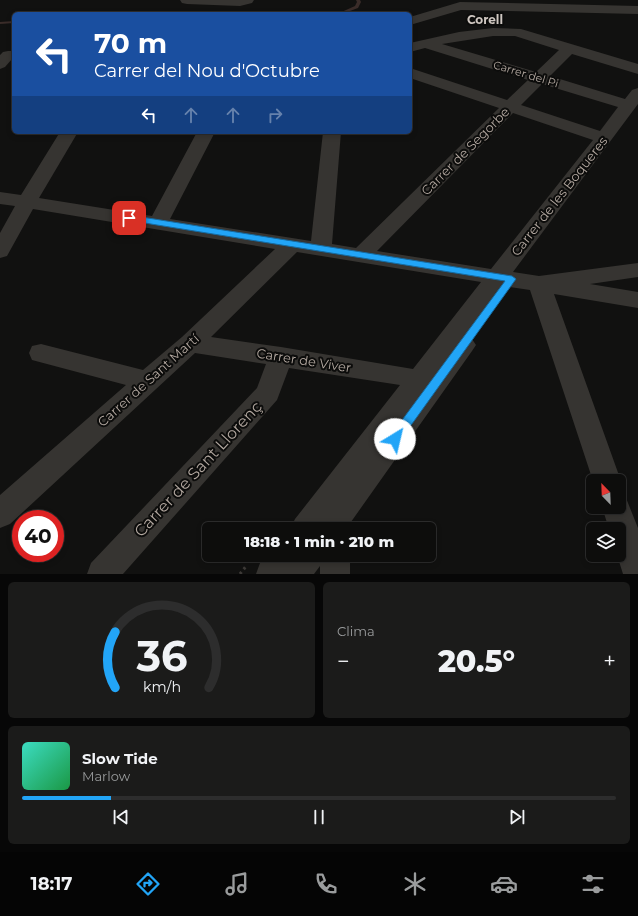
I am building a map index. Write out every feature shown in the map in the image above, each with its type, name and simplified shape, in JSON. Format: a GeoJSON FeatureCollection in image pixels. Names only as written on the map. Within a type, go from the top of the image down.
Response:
{"type":"FeatureCollection","features":[{"type":"Feature","properties":{"kind":"street"},"geometry":{"type":"LineString","coordinates":[[187,0],[240,2],[247,0]]}},
{"type":"Feature","properties":{"kind":"street"},"geometry":{"type":"LineString","coordinates":[[428,4],[446,6],[522,4],[628,6]]}},
{"type":"Feature","properties":{"kind":"street"},"geometry":{"type":"LineString","coordinates":[[522,4],[536,33],[536,38]]}},
{"type":"Feature","properties":{"kind":"street"},"geometry":{"type":"LineString","coordinates":[[412,20],[446,6]]}},
{"type":"Feature","properties":{"kind":"street"},"geometry":{"type":"LineString","coordinates":[[417,46],[459,36],[493,32],[516,32],[638,69]]}},
{"type":"Feature","properties":{"kind":"street","name":"Carrer del Pi"},"geometry":{"type":"LineString","coordinates":[[417,46],[635,103]]}},
{"type":"Feature","properties":{"kind":"street","name":"Carrer de Segorbe"},"geometry":{"type":"LineString","coordinates":[[361,255],[569,48]]}},
{"type":"Feature","properties":{"kind":"street"},"geometry":{"type":"LineString","coordinates":[[412,74],[604,138]]}},
{"type":"Feature","properties":{"kind":"street","name":"Carrer de les Boqueres"},"geometry":{"type":"LineString","coordinates":[[335,522],[504,278],[604,138],[635,103]]}},
{"type":"Feature","properties":{"kind":"street","name":"Carrer de les Boqueres"},"geometry":{"type":"LineString","coordinates":[[310,522],[418,380],[504,278],[635,103]]}},
{"type":"Feature","properties":{"kind":"street"},"geometry":{"type":"LineString","coordinates":[[0,250],[68,134]]}},
{"type":"Feature","properties":{"kind":"street"},"geometry":{"type":"LineString","coordinates":[[158,223],[205,134]]}},
{"type":"Feature","properties":{"kind":"street"},"geometry":{"type":"LineString","coordinates":[[321,248],[332,134]]}},
{"type":"Feature","properties":{"kind":"street"},"geometry":{"type":"LineString","coordinates":[[0,198],[321,248],[638,300]]}},
{"type":"Feature","properties":{"kind":"street","name":"Carrer de Sant Martí"},"geometry":{"type":"LineString","coordinates":[[0,514],[190,343],[293,244]]}},
{"type":"Feature","properties":{"kind":"street"},"geometry":{"type":"LineString","coordinates":[[539,284],[638,270]]}},
{"type":"Feature","properties":{"kind":"street"},"geometry":{"type":"LineString","coordinates":[[539,284],[605,474]]}},
{"type":"Feature","properties":{"kind":"street","name":"Carrer de Viver"},"geometry":{"type":"LineString","coordinates":[[190,343],[281,356],[398,375],[418,380]]}},
{"type":"Feature","properties":{"kind":"street"},"geometry":{"type":"LineString","coordinates":[[41,353],[148,381]]}},
{"type":"Feature","properties":{"kind":"street","name":"Carrer de Sant Llorenç"},"geometry":{"type":"LineString","coordinates":[[102,574],[268,393],[281,356]]}},
{"type":"Feature","properties":{"kind":"street"},"geometry":{"type":"LineString","coordinates":[[618,514],[638,572]]}},
{"type":"Feature","properties":{"kind":"street"},"geometry":{"type":"LineString","coordinates":[[271,574],[280,562]]}},
{"type":"Feature","properties":{"kind":"street"},"geometry":{"type":"LineString","coordinates":[[296,574],[305,562]]}},
{"type":"Feature","properties":{"kind":"street"},"geometry":{"type":"LineString","coordinates":[[334,562],[335,574]]}},
{"type":"Feature","properties":{"kind":"waterway"},"geometry":{"type":"LineString","coordinates":[[344,12],[357,7],[359,2],[358,0]]}},
{"type":"Feature","properties":{"kind":"waterway"},"geometry":{"type":"LineString","coordinates":[[0,23],[12,22]]}},
{"type":"Feature","properties":{"kind":"district","name":"Corell"},"geometry":{"type":"Point","coordinates":[485,19]}},
{"type":"Feature","properties":{"kind":"route"},"geometry":{"type":"LineString","coordinates":[[129,218],[512,279],[395,439]]}}]}
